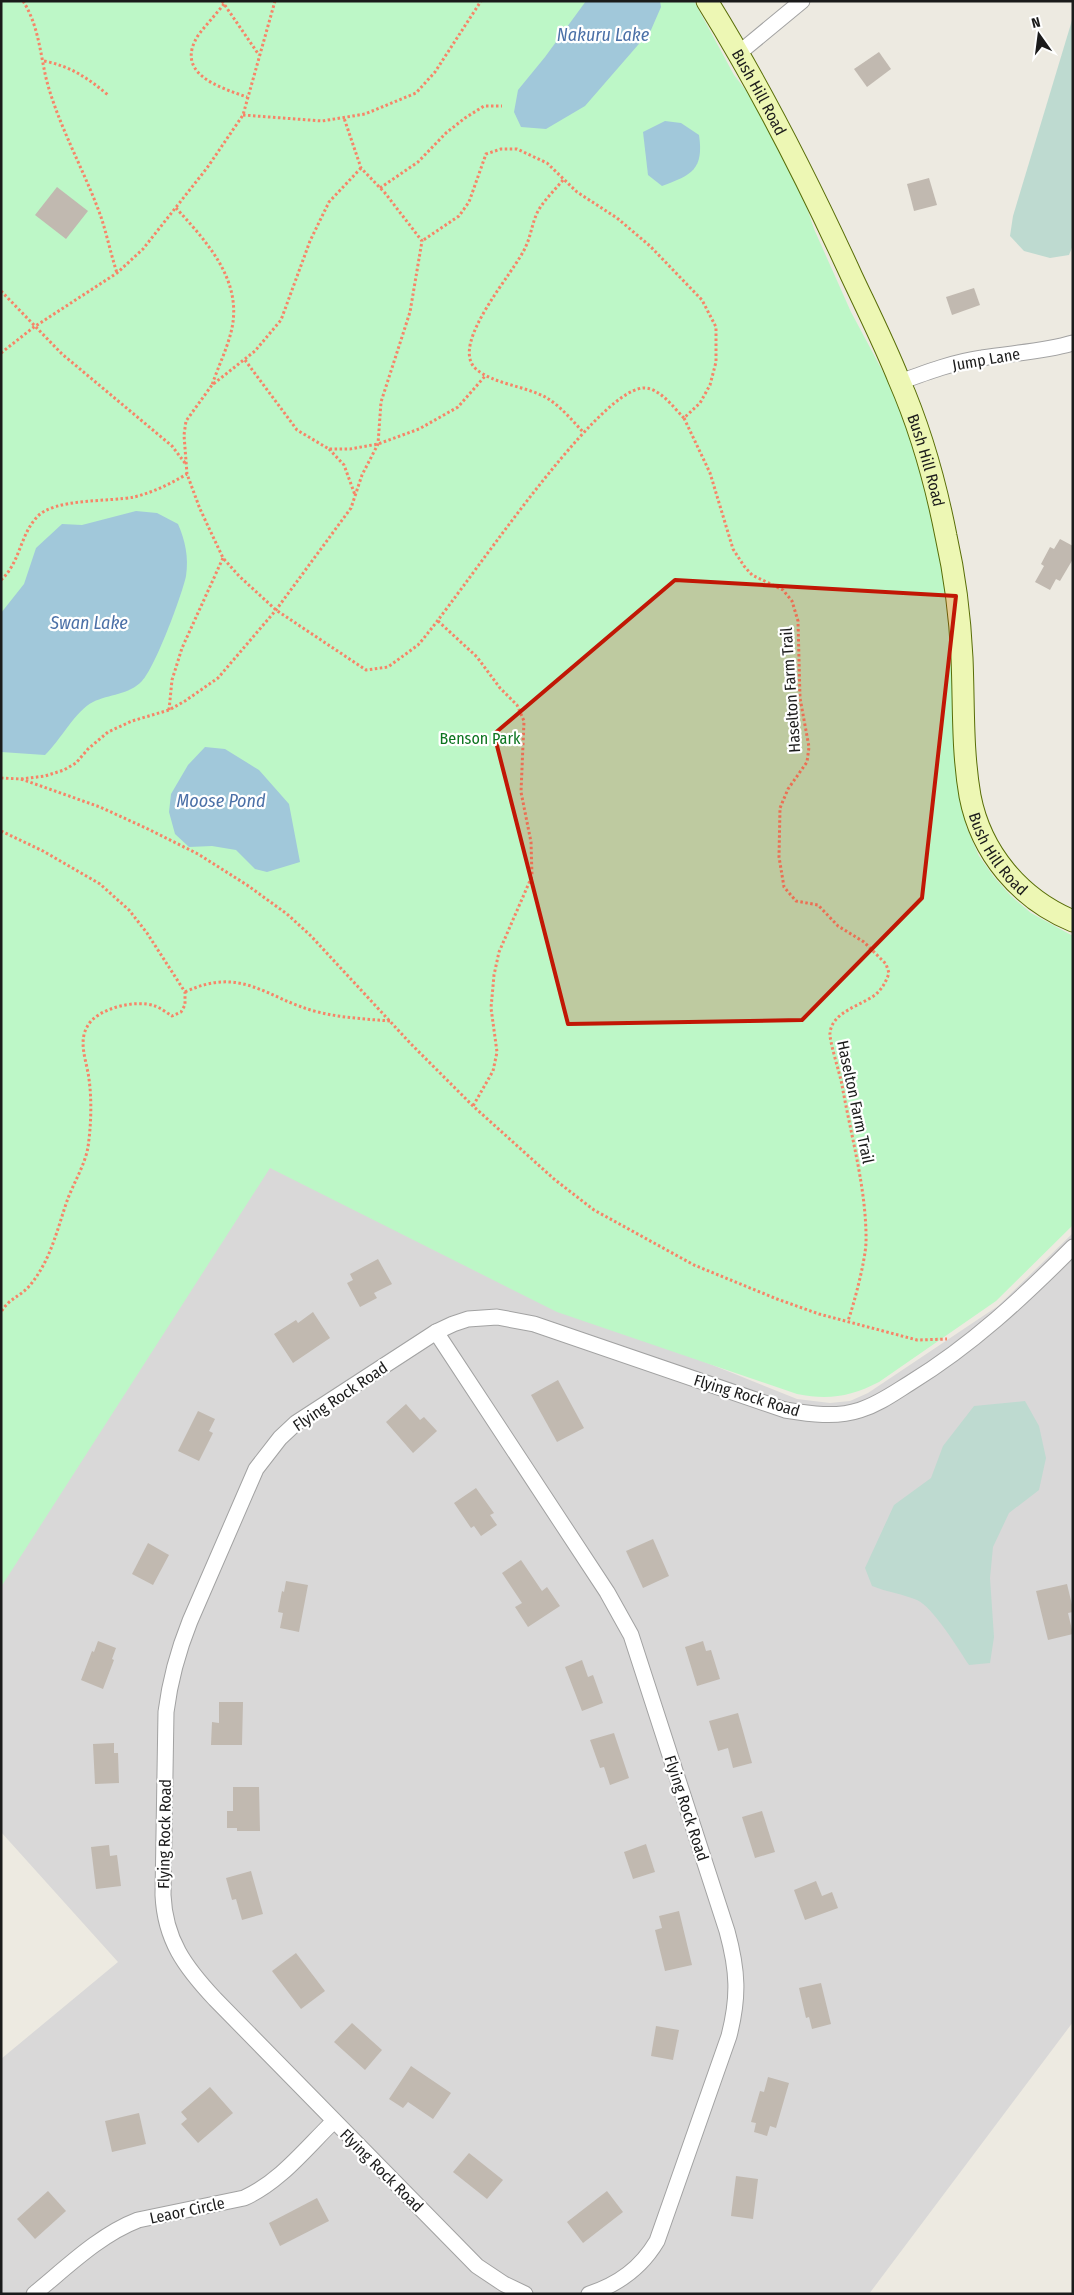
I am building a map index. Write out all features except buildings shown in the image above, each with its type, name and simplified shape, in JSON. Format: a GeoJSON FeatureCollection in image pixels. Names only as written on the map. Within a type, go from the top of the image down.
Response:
{"type":"FeatureCollection","features":[{"type":"Feature","properties":{"kind":"street","name":"Bush Hill Road"},"geometry":{"type":"LineString","coordinates":[[707,1],[774,114],[825,219],[900,382],[927,458],[948,547],[957,598],[961,650],[964,759],[976,818],[994,856],[1020,888],[1053,912],[1073,921]]}},
{"type":"Feature","properties":{"kind":"street"},"geometry":{"type":"LineString","coordinates":[[739,53],[802,1]]}},
{"type":"Feature","properties":{"kind":"street","name":"Jump Lane"},"geometry":{"type":"LineString","coordinates":[[900,382],[944,367],[980,358],[1058,348],[1073,343]]}},
{"type":"Feature","properties":{"kind":"street","name":"Flying Rock Road"},"geometry":{"type":"LineString","coordinates":[[525,2294],[488,2275],[477,2266],[194,1977],[185,1965],[171,1937],[166,1922],[163,1895],[166,1712],[174,1667],[190,1621],[247,1488],[268,1452],[296,1423],[436,1332],[468,1319],[497,1317],[515,1319],[785,1410],[812,1414],[837,1414],[860,1410],[879,1402],[940,1365],[1006,1312],[1073,1247]]}},
{"type":"Feature","properties":{"kind":"street","name":"Flying Rock Road"},"geometry":{"type":"LineString","coordinates":[[436,1332],[601,1584],[631,1635],[727,1931],[737,1970],[736,2004],[729,2036],[657,2240],[648,2256],[637,2268],[622,2279],[589,2294]]}},
{"type":"Feature","properties":{"kind":"street","name":"Leaor Circle"},"geometry":{"type":"LineString","coordinates":[[34,2294],[108,2235],[123,2226],[138,2220],[244,2198],[259,2192],[273,2181],[334,2121]]}},
{"type":"Feature","properties":{"kind":"path"},"geometry":{"type":"LineString","coordinates":[[23,1],[30,13],[48,82],[74,156],[101,217],[117,273]]}},
{"type":"Feature","properties":{"kind":"path"},"geometry":{"type":"LineString","coordinates":[[1,354],[34,327],[117,273],[143,249],[208,168],[243,115],[275,1]]}},
{"type":"Feature","properties":{"kind":"path"},"geometry":{"type":"LineString","coordinates":[[243,115],[322,121],[365,114],[416,93],[435,72],[481,1]]}},
{"type":"Feature","properties":{"kind":"path"},"geometry":{"type":"LineString","coordinates":[[247,97],[211,83],[195,69],[192,57],[199,36],[223,3],[259,55]]}},
{"type":"Feature","properties":{"kind":"path"},"geometry":{"type":"LineString","coordinates":[[44,61],[60,64],[88,77],[108,95]]}},
{"type":"Feature","properties":{"kind":"path"},"geometry":{"type":"LineString","coordinates":[[380,188],[418,162],[446,132],[465,118],[484,106],[502,106]]}},
{"type":"Feature","properties":{"kind":"path"},"geometry":{"type":"LineString","coordinates":[[344,118],[361,168],[380,188],[422,240]]}},
{"type":"Feature","properties":{"kind":"path"},"geometry":{"type":"LineString","coordinates":[[1,778],[20,779],[45,776],[64,770],[76,763],[88,749],[108,732],[132,721],[169,710],[218,678],[276,610],[351,508],[362,475],[378,444],[381,402],[410,312],[422,240],[459,216],[469,202],[486,154],[501,149],[517,149],[547,163],[563,180],[617,218],[650,246],[702,300],[711,315],[716,327],[717,343],[710,386],[700,403],[684,418],[654,390],[643,388],[628,392],[583,432],[564,453],[418,645],[388,667],[366,670],[276,610],[250,587],[223,558],[200,510],[185,463],[184,435],[186,421],[212,385],[232,328],[234,306],[222,265],[202,236],[176,208]]}},
{"type":"Feature","properties":{"kind":"path"},"geometry":{"type":"LineString","coordinates":[[212,385],[246,360],[281,320],[310,241],[329,202],[361,168]]}},
{"type":"Feature","properties":{"kind":"path"},"geometry":{"type":"LineString","coordinates":[[563,180],[537,212],[526,245],[486,310],[472,336],[469,350],[470,360],[475,368],[486,375],[547,398],[583,432]]}},
{"type":"Feature","properties":{"kind":"path"},"geometry":{"type":"LineString","coordinates":[[1,291],[62,354],[172,446],[185,463]]}},
{"type":"Feature","properties":{"kind":"path"},"geometry":{"type":"LineString","coordinates":[[246,360],[298,430],[329,449],[344,465],[355,496]]}},
{"type":"Feature","properties":{"kind":"path"},"geometry":{"type":"LineString","coordinates":[[329,449],[350,449],[378,444],[419,429],[452,411],[471,394],[486,375]]}},
{"type":"Feature","properties":{"kind":"path","name":"Haselton Farm Trail"},"geometry":{"type":"LineString","coordinates":[[684,418],[710,473],[732,549],[752,574],[784,590],[792,601],[798,621],[800,698],[809,747],[808,762],[788,790],[780,808],[779,857],[784,887],[796,901],[818,905],[838,926],[864,942],[886,964],[890,973],[885,984],[876,994],[843,1013],[833,1022],[829,1034],[838,1064],[858,1170],[866,1244],[854,1305],[848,1321]]}},
{"type":"Feature","properties":{"kind":"path"},"geometry":{"type":"LineString","coordinates":[[1,580],[15,564],[37,516],[63,505],[141,495],[159,490],[188,474]]}},
{"type":"Feature","properties":{"kind":"path"},"geometry":{"type":"LineString","coordinates":[[169,710],[172,680],[182,648],[223,558]]}},
{"type":"Feature","properties":{"kind":"path"},"geometry":{"type":"LineString","coordinates":[[438,621],[477,657],[500,688],[517,705],[524,721],[521,792],[531,842],[532,876],[499,952],[494,975],[491,1008],[497,1052],[493,1071],[473,1106]]}},
{"type":"Feature","properties":{"kind":"path"},"geometry":{"type":"LineString","coordinates":[[20,779],[100,807],[198,854],[247,885],[287,914],[311,936],[473,1106],[554,1180],[594,1210],[694,1265],[777,1299],[917,1340]]}},
{"type":"Feature","properties":{"kind":"path"},"geometry":{"type":"LineString","coordinates":[[1,831],[43,851],[100,884],[114,895],[147,933],[184,992],[185,1005],[180,1012],[172,1016],[154,1005],[121,1006],[104,1010],[87,1025],[83,1040],[90,1080],[88,1150],[67,1201],[50,1253],[31,1284],[20,1295],[8,1300],[1,1312]]}},
{"type":"Feature","properties":{"kind":"path"},"geometry":{"type":"LineString","coordinates":[[184,992],[202,984],[215,981],[237,982],[255,986],[317,1012],[348,1018],[390,1021]]}},
{"type":"Feature","properties":{"kind":"highlighted area"},"geometry":{"type":"Polygon","coordinates":[[[675,580],[956,596],[922,898],[802,1020],[568,1024],[494,734],[675,580]]]}},
{"type":"Feature","properties":{"kind":"shaded area"},"geometry":{"type":"Polygon","coordinates":[[[1073,17],[1073,245],[1069,255],[1050,258],[1024,251],[1010,236],[1013,216],[1073,17]]]}},
{"type":"Feature","properties":{"kind":"shaded area"},"geometry":{"type":"Polygon","coordinates":[[[88,953],[541,1296],[797,1399],[830,1403],[850,1401],[868,1393],[998,1306],[1073,1233],[1073,2022],[869,2294],[1,2294],[1,2059],[118,1962],[1,1832],[1,1079],[88,953]]]}},
{"type":"Feature","properties":{"kind":"shaded area"},"geometry":{"type":"Polygon","coordinates":[[[1025,1401],[1039,1426],[1046,1458],[1039,1490],[1009,1513],[993,1547],[990,1578],[994,1637],[990,1663],[969,1665],[945,1630],[923,1604],[912,1598],[872,1586],[865,1568],[894,1505],[931,1478],[943,1446],[974,1406],[1025,1401]]]}},
{"type":"Feature","properties":{"kind":"green space","name":"Benson Park"},"geometry":{"type":"Polygon","coordinates":[[[1,1],[694,1],[734,75],[785,141],[814,229],[851,312],[905,413],[957,617],[962,775],[966,826],[979,856],[1011,896],[1031,913],[1073,936],[1073,1225],[996,1301],[879,1382],[858,1391],[839,1396],[819,1397],[797,1394],[557,1312],[270,1168],[1,1587],[1,1]]]}},
{"type":"Feature","properties":{"kind":"water","name":"Nakuru Lake"},"geometry":{"type":"Polygon","coordinates":[[[586,1],[660,1],[661,7],[651,30],[585,106],[546,129],[521,127],[514,112],[518,90],[586,1]]]}},
{"type":"Feature","properties":{"kind":"water"},"geometry":{"type":"Polygon","coordinates":[[[665,121],[681,123],[699,135],[700,156],[694,169],[688,174],[662,186],[648,175],[643,132],[665,121]]]}},
{"type":"Feature","properties":{"kind":"water","name":"Swan Lake"},"geometry":{"type":"Polygon","coordinates":[[[136,511],[157,513],[178,524],[187,555],[186,576],[179,599],[154,662],[137,686],[119,694],[99,699],[87,706],[45,755],[1,752],[1,613],[24,584],[36,548],[62,524],[82,525],[136,511]]]}},
{"type":"Feature","properties":{"kind":"water","name":"Moose Pond"},"geometry":{"type":"Polygon","coordinates":[[[205,747],[225,749],[259,770],[289,804],[300,862],[267,872],[255,869],[236,850],[212,846],[189,847],[175,834],[169,812],[171,794],[188,765],[205,747]]]}}]}
